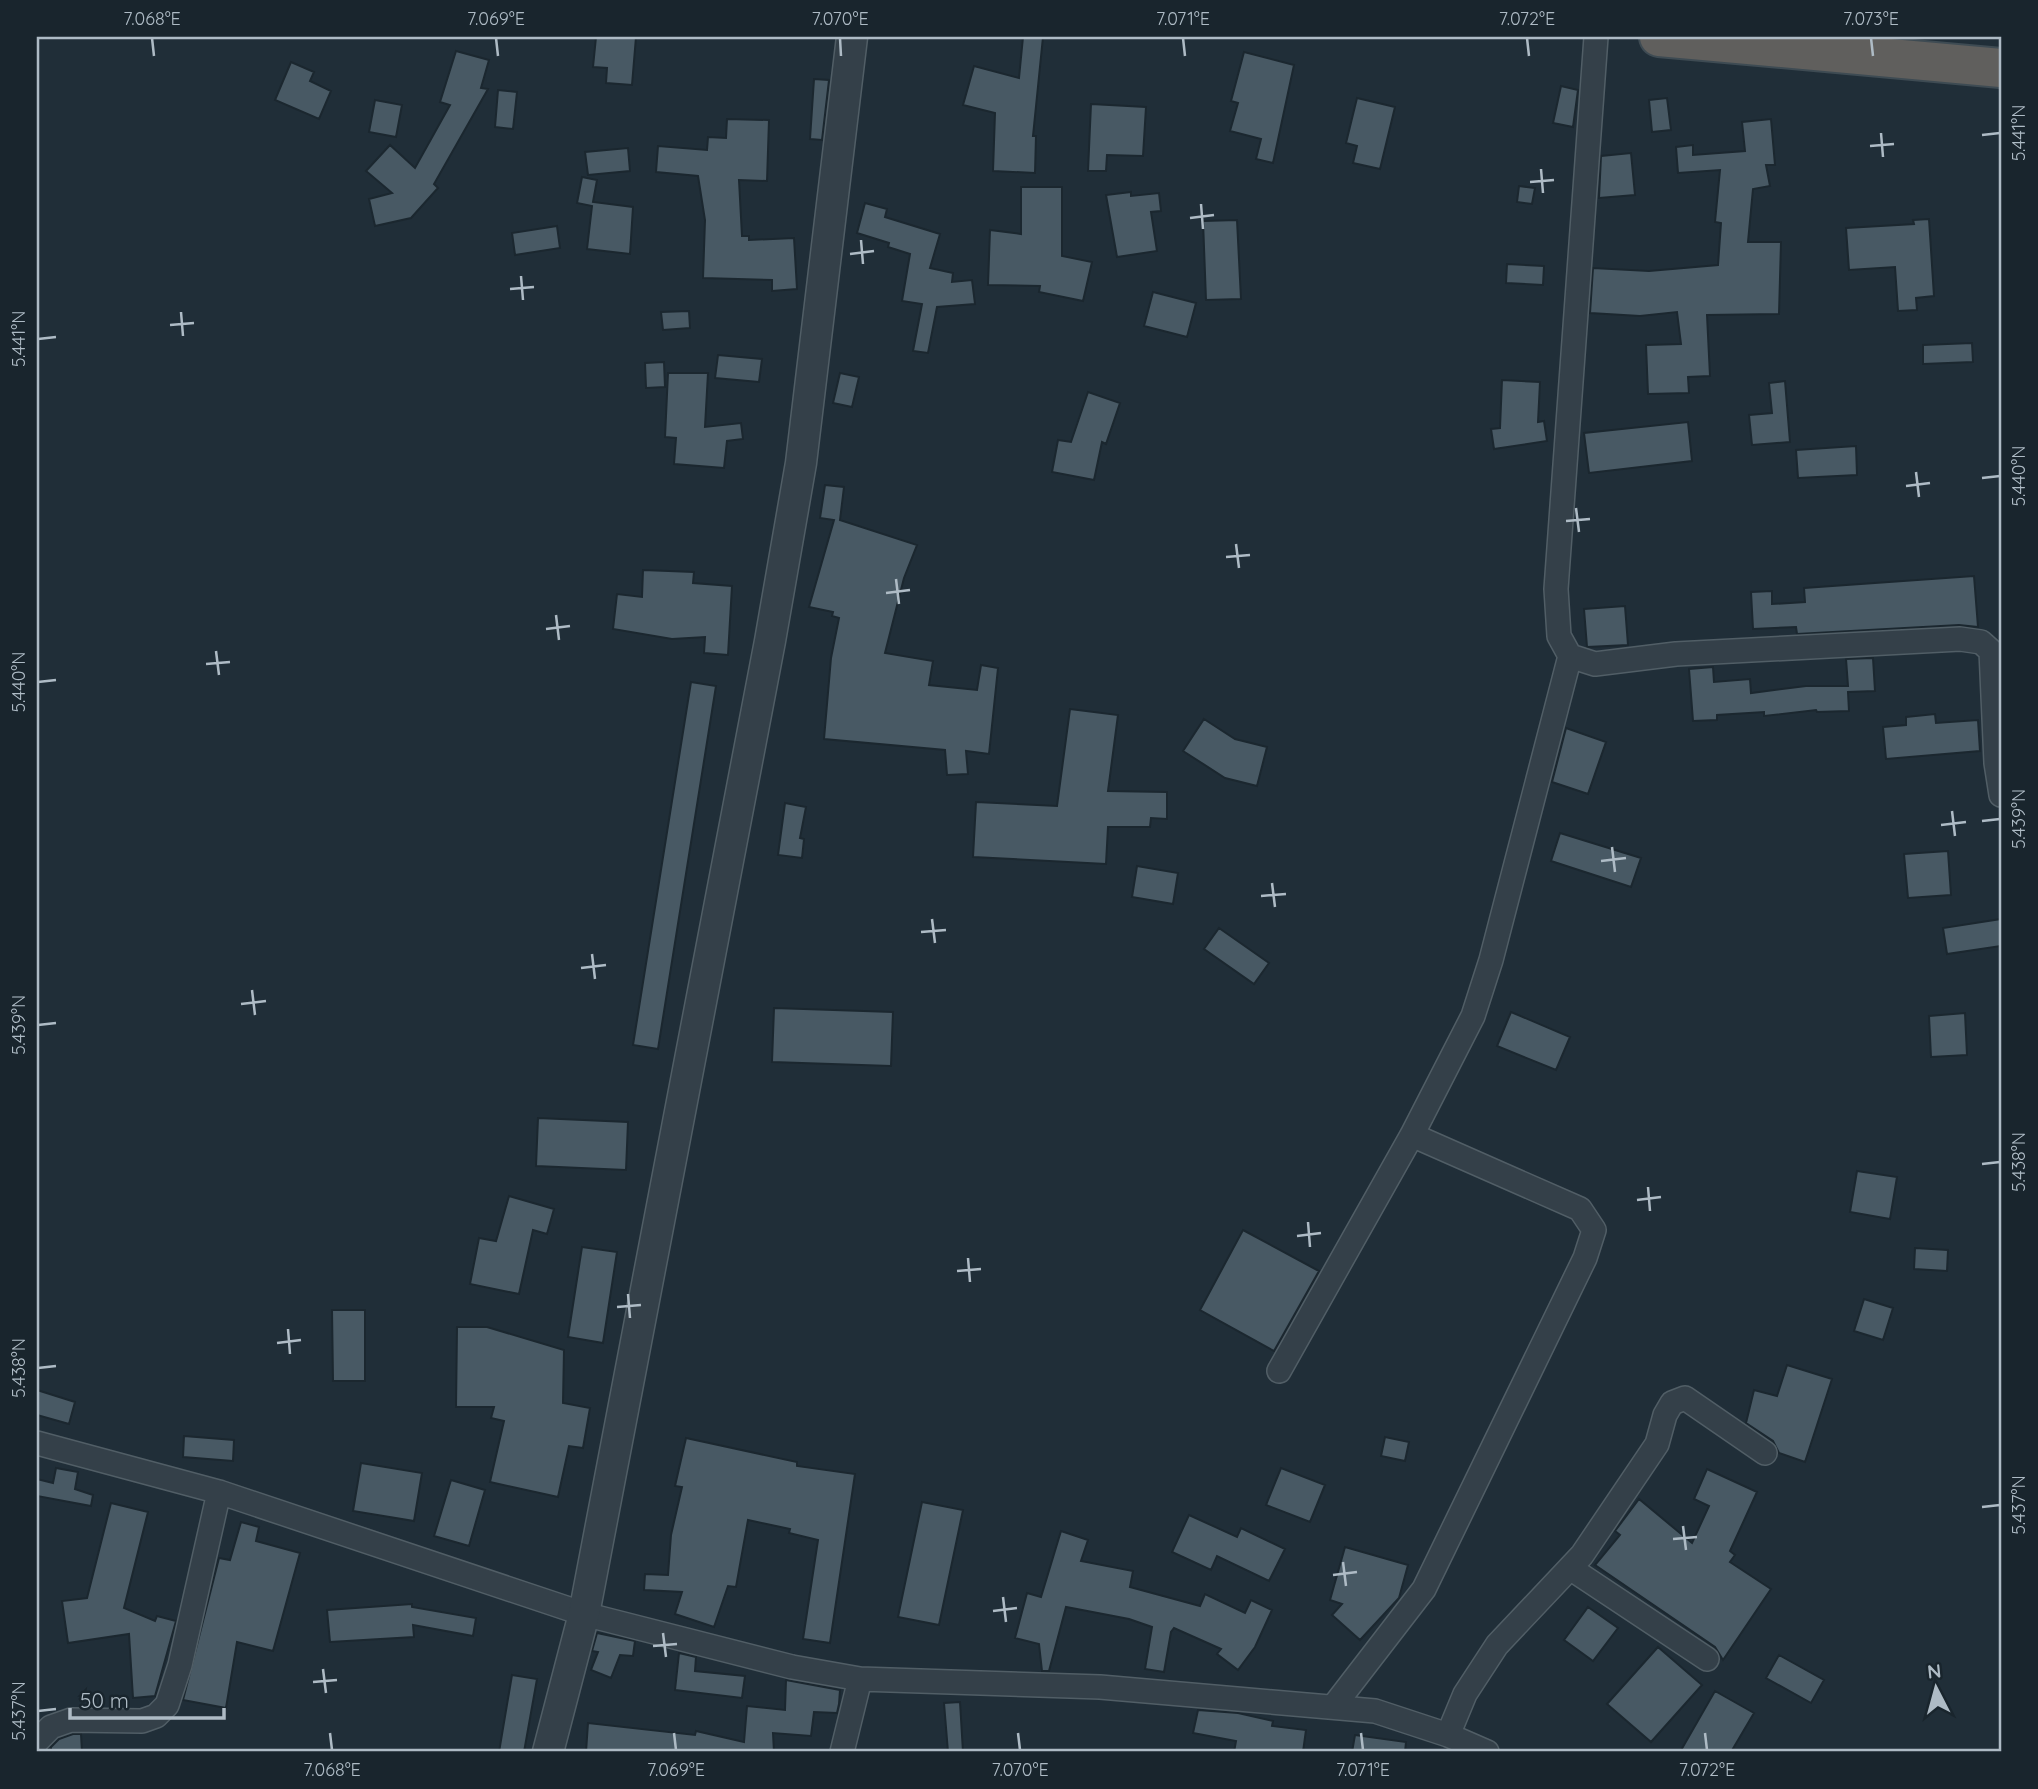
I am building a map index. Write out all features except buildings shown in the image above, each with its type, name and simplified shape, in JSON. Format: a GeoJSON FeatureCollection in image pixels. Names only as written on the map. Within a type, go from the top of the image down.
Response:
{"type":"FeatureCollection","features":[{"type":"Feature","properties":{"kind":"highway"},"geometry":{"type":"LineString","coordinates":[[1659,37],[2001,68]]}},
{"type":"Feature","properties":{"kind":"street"},"geometry":{"type":"LineString","coordinates":[[548,1752],[584,1614],[799,477],[812,388],[852,37]]}},
{"type":"Feature","properties":{"kind":"street"},"geometry":{"type":"LineString","coordinates":[[1279,1371],[1412,1135],[1473,1016],[1491,960],[1570,656],[1559,636],[1556,589],[1596,37]]}},
{"type":"Feature","properties":{"kind":"street"},"geometry":{"type":"LineString","coordinates":[[1570,656],[1595,664],[1676,654],[1960,639],[1981,642],[1991,651],[1996,763],[2001,796]]}},
{"type":"Feature","properties":{"kind":"street"},"geometry":{"type":"LineString","coordinates":[[1333,1707],[1424,1589],[1585,1258],[1594,1230],[1580,1209],[1412,1135]]}},
{"type":"Feature","properties":{"kind":"street"},"geometry":{"type":"LineString","coordinates":[[1448,1735],[1465,1695],[1497,1645],[1589,1545],[1657,1444],[1665,1415],[1672,1404],[1685,1398],[1765,1453]]}},
{"type":"Feature","properties":{"kind":"street"},"geometry":{"type":"LineString","coordinates":[[37,1443],[219,1492],[584,1614],[792,1667],[860,1679],[1089,1686],[1375,1711],[1448,1735],[1487,1752]]}},
{"type":"Feature","properties":{"kind":"street"},"geometry":{"type":"LineString","coordinates":[[37,1741],[51,1727],[71,1720],[142,1721],[156,1716],[167,1705],[180,1665],[219,1492]]}},
{"type":"Feature","properties":{"kind":"street"},"geometry":{"type":"LineString","coordinates":[[1570,1568],[1707,1659]]}},
{"type":"Feature","properties":{"kind":"street"},"geometry":{"type":"LineString","coordinates":[[842,1752],[860,1679]]}}]}
